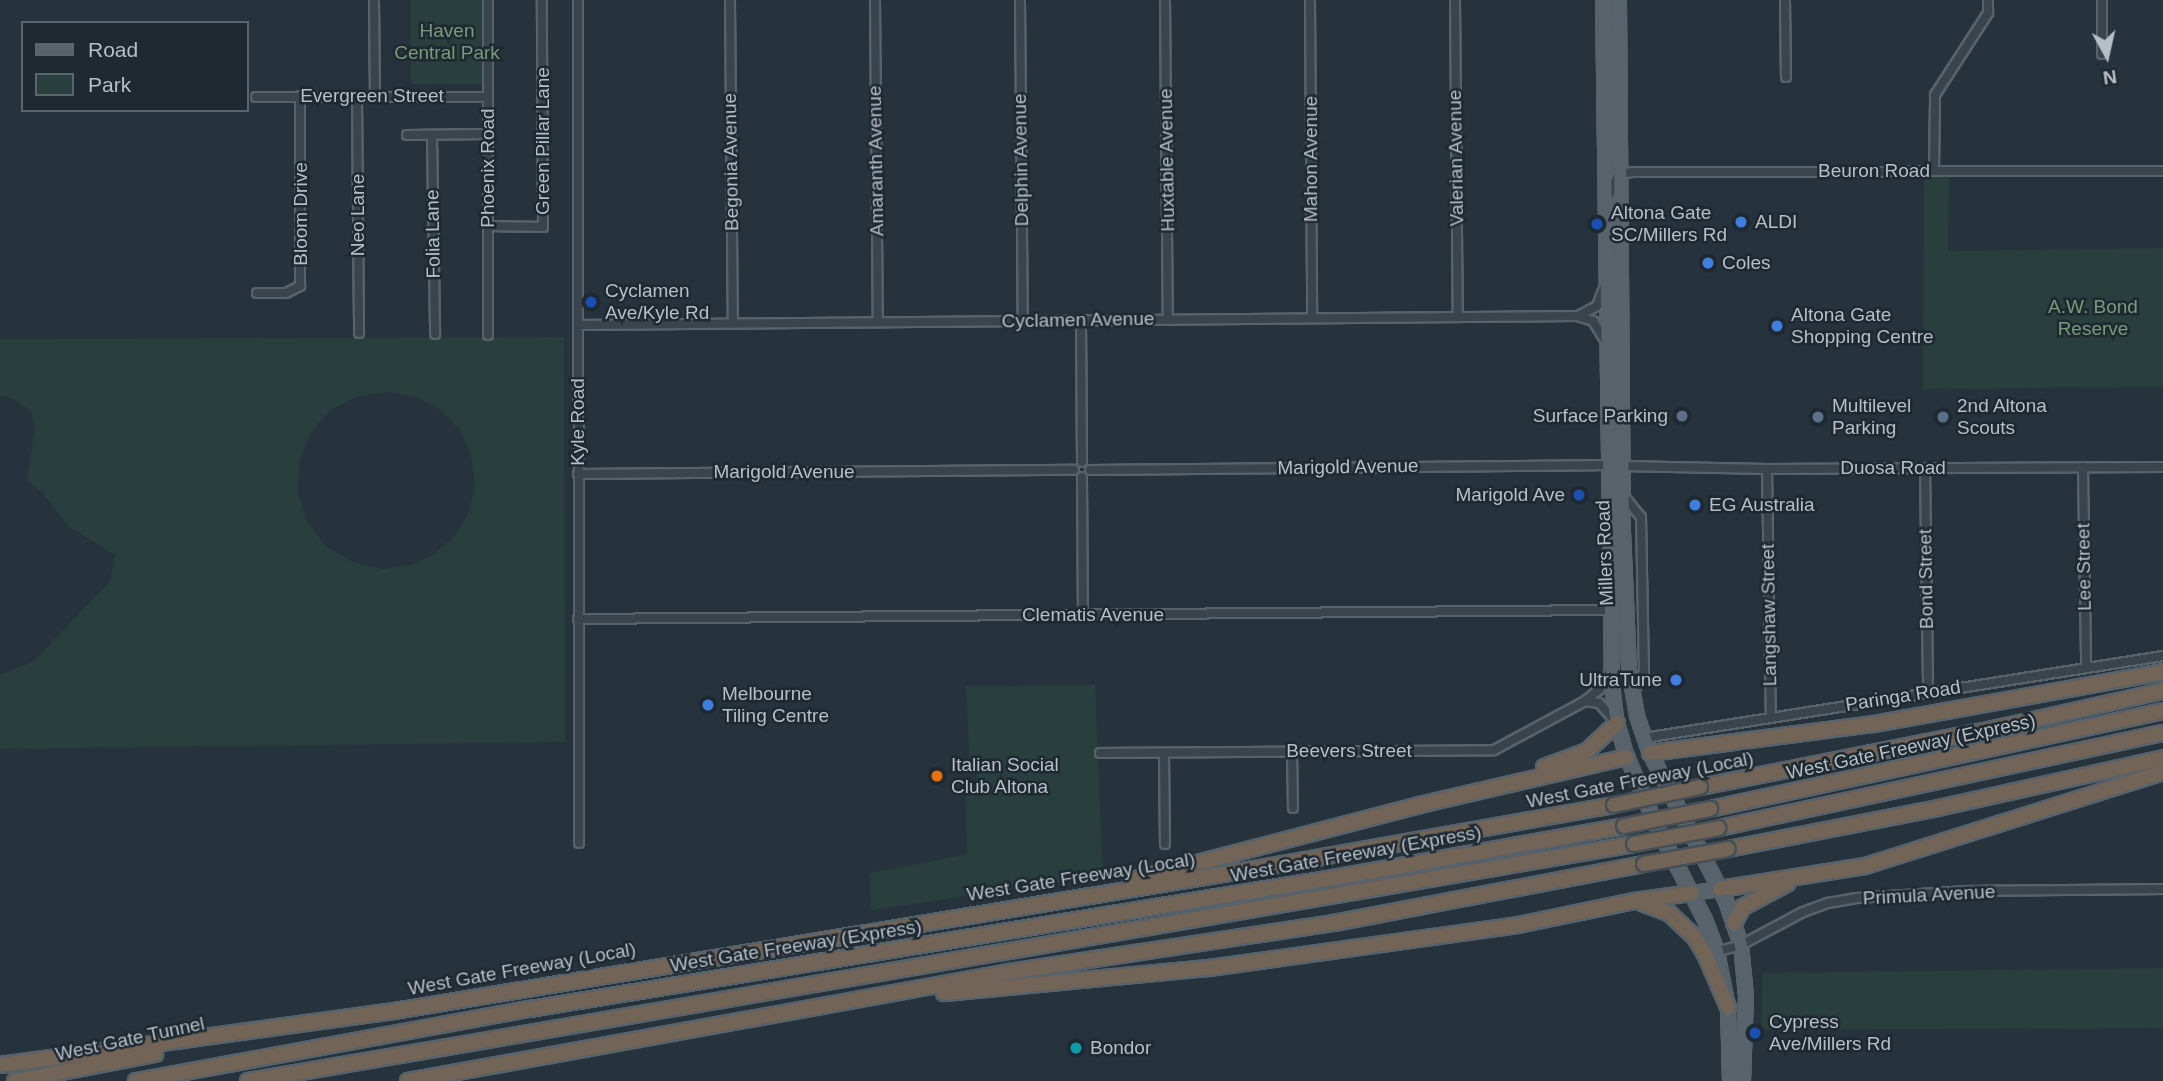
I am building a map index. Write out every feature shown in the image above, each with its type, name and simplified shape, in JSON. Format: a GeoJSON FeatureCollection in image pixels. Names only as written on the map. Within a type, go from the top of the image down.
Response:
{"type":"FeatureCollection","features":[{"type":"Feature","properties":{"kind":"highway"},"geometry":{"type":"LineString","coordinates":[[1650,753],[1874,724],[2163,672]]}},
{"type":"Feature","properties":{"kind":"highway","name":"West Gate Freeway (Local)"},"geometry":{"type":"LineString","coordinates":[[0,1065],[253,1032],[1053,901],[1614,805],[1952,738],[2163,691]]}},
{"type":"Feature","properties":{"kind":"highway","name":"West Gate Freeway (Express)"},"geometry":{"type":"LineString","coordinates":[[136,1081],[530,1009],[1347,876],[1710,809],[2163,711]]}},
{"type":"Feature","properties":{"kind":"highway"},"geometry":{"type":"LineString","coordinates":[[1419,805],[1587,751],[1617,723]]}},
{"type":"Feature","properties":{"kind":"highway","name":"West Gate Freeway (Express)"},"geometry":{"type":"LineString","coordinates":[[248,1081],[1634,844],[2163,733]]}},
{"type":"Feature","properties":{"kind":"highway"},"geometry":{"type":"LineString","coordinates":[[1053,901],[1419,805],[1627,757]]}},
{"type":"Feature","properties":{"kind":"highway"},"geometry":{"type":"LineString","coordinates":[[408,1081],[1009,972],[1334,923],[1951,805],[2163,758]]}},
{"type":"Feature","properties":{"kind":"highway"},"geometry":{"type":"LineString","coordinates":[[1720,890],[1895,858],[2163,772]]}},
{"type":"Feature","properties":{"kind":"highway"},"geometry":{"type":"LineString","coordinates":[[1734,923],[1743,907],[1798,877]]}},
{"type":"Feature","properties":{"kind":"highway"},"geometry":{"type":"LineString","coordinates":[[825,1007],[1006,986],[1209,968],[1518,925],[1634,901],[1692,893]]}},
{"type":"Feature","properties":{"kind":"highway"},"geometry":{"type":"LineString","coordinates":[[1634,901],[1653,905],[1670,914],[1711,953],[1728,1007]]}},
{"type":"Feature","properties":{"kind":"highway","name":"West Gate Tunnel"},"geometry":{"type":"LineString","coordinates":[[15,1081],[82,1070],[253,1032]]}},
{"type":"Feature","properties":{"kind":"main road","name":"Millers Road"},"geometry":{"type":"LineString","coordinates":[[1603,0],[1610,671],[1617,723],[1627,757],[1656,825],[1692,893],[1711,953]]}},
{"type":"Feature","properties":{"kind":"main road","name":"Millers Road"},"geometry":{"type":"LineString","coordinates":[[1619,0],[1622,466],[1626,624],[1633,694],[1650,753],[1720,890],[1741,945],[1746,986],[1743,1081]]}},
{"type":"Feature","properties":{"kind":"main road"},"geometry":{"type":"LineString","coordinates":[[1607,465],[1622,466]]}},
{"type":"Feature","properties":{"kind":"main road"},"geometry":{"type":"LineString","coordinates":[[1627,757],[1650,753]]}},
{"type":"Feature","properties":{"kind":"main road"},"geometry":{"type":"LineString","coordinates":[[1692,893],[1720,890]]}},
{"type":"Feature","properties":{"kind":"main road"},"geometry":{"type":"LineString","coordinates":[[1728,1007],[1730,1081]]}},
{"type":"Feature","properties":{"kind":"street"},"geometry":{"type":"LineString","coordinates":[[374,0],[375,96]]}},
{"type":"Feature","properties":{"kind":"street","name":"Phoenix Road"},"geometry":{"type":"LineString","coordinates":[[488,0],[488,335]]}},
{"type":"Feature","properties":{"kind":"street","name":"Green Pillar Lane"},"geometry":{"type":"LineString","coordinates":[[488,226],[543,227],[542,0]]}},
{"type":"Feature","properties":{"kind":"street","name":"Kyle Road"},"geometry":{"type":"LineString","coordinates":[[578,0],[579,843]]}},
{"type":"Feature","properties":{"kind":"street","name":"Begonia Avenue"},"geometry":{"type":"LineString","coordinates":[[730,0],[733,323]]}},
{"type":"Feature","properties":{"kind":"street","name":"Amaranth Avenue"},"geometry":{"type":"LineString","coordinates":[[875,0],[878,322]]}},
{"type":"Feature","properties":{"kind":"street","name":"Delphin Avenue"},"geometry":{"type":"LineString","coordinates":[[1020,0],[1023,320]]}},
{"type":"Feature","properties":{"kind":"street","name":"Huxtable Avenue"},"geometry":{"type":"LineString","coordinates":[[1165,0],[1168,319]]}},
{"type":"Feature","properties":{"kind":"street","name":"Mahon Avenue"},"geometry":{"type":"LineString","coordinates":[[1310,0],[1312,318]]}},
{"type":"Feature","properties":{"kind":"street","name":"Valerian Avenue"},"geometry":{"type":"LineString","coordinates":[[1455,0],[1458,317]]}},
{"type":"Feature","properties":{"kind":"street"},"geometry":{"type":"LineString","coordinates":[[1785,0],[1786,77]]}},
{"type":"Feature","properties":{"kind":"street"},"geometry":{"type":"LineString","coordinates":[[1934,171],[1934,95],[1987,13],[1987,0]]}},
{"type":"Feature","properties":{"kind":"street"},"geometry":{"type":"LineString","coordinates":[[2102,0],[2102,54]]}},
{"type":"Feature","properties":{"kind":"street","name":"Bloom Drive"},"geometry":{"type":"LineString","coordinates":[[257,293],[286,293],[300,286],[300,96]]}},
{"type":"Feature","properties":{"kind":"street","name":"Neo Lane"},"geometry":{"type":"LineString","coordinates":[[358,96],[359,333]]}},
{"type":"Feature","properties":{"kind":"street","name":"Evergreen Street"},"geometry":{"type":"LineString","coordinates":[[256,97],[488,97]]}},
{"type":"Feature","properties":{"kind":"street"},"geometry":{"type":"LineString","coordinates":[[407,135],[488,134]]}},
{"type":"Feature","properties":{"kind":"street","name":"Folia Lane"},"geometry":{"type":"LineString","coordinates":[[432,135],[435,334]]}},
{"type":"Feature","properties":{"kind":"street","name":"Beuron Road"},"geometry":{"type":"LineString","coordinates":[[1619,174],[2163,171]]}},
{"type":"Feature","properties":{"kind":"street"},"geometry":{"type":"LineString","coordinates":[[1605,205],[1619,174]]}},
{"type":"Feature","properties":{"kind":"street"},"geometry":{"type":"LineString","coordinates":[[1577,316],[1597,306],[1605,285]]}},
{"type":"Feature","properties":{"kind":"street"},"geometry":{"type":"LineString","coordinates":[[1577,316],[1593,321],[1605,340]]}},
{"type":"Feature","properties":{"kind":"street","name":"Cyclamen Avenue"},"geometry":{"type":"LineString","coordinates":[[578,325],[1577,316]]}},
{"type":"Feature","properties":{"kind":"street"},"geometry":{"type":"LineString","coordinates":[[1081,320],[1082,462],[1090,470],[1082,477]]}},
{"type":"Feature","properties":{"kind":"street"},"geometry":{"type":"LineString","coordinates":[[1082,462],[1074,470],[1082,477],[1083,615]]}},
{"type":"Feature","properties":{"kind":"street","name":"Marigold Avenue"},"geometry":{"type":"LineString","coordinates":[[1090,470],[1607,465]]}},
{"type":"Feature","properties":{"kind":"street","name":"Duosa Road"},"geometry":{"type":"LineString","coordinates":[[1622,466],[1767,469],[2163,467]]}},
{"type":"Feature","properties":{"kind":"street","name":"Lee Street"},"geometry":{"type":"LineString","coordinates":[[2083,467],[2086,667]]}},
{"type":"Feature","properties":{"kind":"street","name":"Bond Street"},"geometry":{"type":"LineString","coordinates":[[1925,468],[1928,691]]}},
{"type":"Feature","properties":{"kind":"street","name":"Langshaw Street"},"geometry":{"type":"LineString","coordinates":[[1767,469],[1771,718]]}},
{"type":"Feature","properties":{"kind":"street","name":"Marigold Avenue"},"geometry":{"type":"LineString","coordinates":[[578,474],[1074,470]]}},
{"type":"Feature","properties":{"kind":"street"},"geometry":{"type":"LineString","coordinates":[[1623,495],[1641,517],[1644,672],[1633,694]]}},
{"type":"Feature","properties":{"kind":"street","name":"Clematis Avenue"},"geometry":{"type":"LineString","coordinates":[[578,619],[1608,610]]}},
{"type":"Feature","properties":{"kind":"street","name":"Paringa Road"},"geometry":{"type":"LineString","coordinates":[[1644,738],[1928,691],[2163,656]]}},
{"type":"Feature","properties":{"kind":"street","name":"Beevers Street"},"geometry":{"type":"LineString","coordinates":[[1100,753],[1494,750],[1586,701],[1600,690],[1610,671]]}},
{"type":"Feature","properties":{"kind":"street"},"geometry":{"type":"LineString","coordinates":[[1586,701],[1599,703],[1617,723]]}},
{"type":"Feature","properties":{"kind":"street"},"geometry":{"type":"LineString","coordinates":[[1292,752],[1293,808]]}},
{"type":"Feature","properties":{"kind":"street"},"geometry":{"type":"LineString","coordinates":[[1164,753],[1165,844]]}},
{"type":"Feature","properties":{"kind":"street","name":"Primula Avenue"},"geometry":{"type":"LineString","coordinates":[[1711,953],[1741,945],[1803,912],[1828,903],[1857,898],[1967,891],[2163,889]]}},
{"type":"Feature","properties":{"kind":"green space","name":"Haven Central Park"},"geometry":{"type":"Polygon","coordinates":[[[411,0],[483,0],[483,84],[411,84],[411,0]]]}},
{"type":"Feature","properties":{"kind":"green space","name":"A.W. Bond Reserve"},"geometry":{"type":"Polygon","coordinates":[[[1924,176],[1949,177],[1948,251],[2163,248],[2163,387],[1923,389],[1924,176]]]}},
{"type":"Feature","properties":{"kind":"green space"},"geometry":{"type":"Polygon","coordinates":[[[564,337],[565,742],[0,749],[0,675],[34,661],[110,581],[115,555],[68,526],[42,492],[27,481],[35,427],[31,412],[14,399],[0,395],[0,339],[564,337]],[[389,392],[358,396],[331,410],[310,433],[299,462],[298,493],[307,522],[326,546],[353,562],[383,569],[411,565],[436,553],[456,534],[470,510],[475,483],[471,455],[460,430],[441,410],[416,397],[389,392]]]}},
{"type":"Feature","properties":{"kind":"green space"},"geometry":{"type":"Polygon","coordinates":[[[1095,685],[1103,876],[871,910],[870,873],[967,854],[966,793],[978,792],[977,770],[970,770],[966,686],[1095,685]]]}},
{"type":"Feature","properties":{"kind":"green space"},"geometry":{"type":"Polygon","coordinates":[[[2163,968],[2163,1028],[1761,1030],[1762,973],[2163,968]]]}},
{"type":"Feature","properties":{"kind":"place","name":"ALDI"},"geometry":{"type":"Point","coordinates":[1741,222]}},
{"type":"Feature","properties":{"kind":"place","name":"Altona Gate SC/Millers Rd"},"geometry":{"type":"Point","coordinates":[1597,224]}},
{"type":"Feature","properties":{"kind":"place","name":"Coles"},"geometry":{"type":"Point","coordinates":[1708,263]}},
{"type":"Feature","properties":{"kind":"place","name":"Cyclamen Ave/Kyle Rd"},"geometry":{"type":"Point","coordinates":[591,302]}},
{"type":"Feature","properties":{"kind":"place","name":"Altona Gate Shopping Centre"},"geometry":{"type":"Point","coordinates":[1777,326]}},
{"type":"Feature","properties":{"kind":"place","name":"Surface Parking"},"geometry":{"type":"Point","coordinates":[1682,416]}},
{"type":"Feature","properties":{"kind":"place","name":"Multilevel Parking"},"geometry":{"type":"Point","coordinates":[1818,417]}},
{"type":"Feature","properties":{"kind":"place","name":"2nd Altona Scouts"},"geometry":{"type":"Point","coordinates":[1943,417]}},
{"type":"Feature","properties":{"kind":"place","name":"Marigold Ave"},"geometry":{"type":"Point","coordinates":[1579,495]}},
{"type":"Feature","properties":{"kind":"place","name":"EG Australia"},"geometry":{"type":"Point","coordinates":[1695,505]}},
{"type":"Feature","properties":{"kind":"place","name":"UltraTune"},"geometry":{"type":"Point","coordinates":[1676,680]}},
{"type":"Feature","properties":{"kind":"place","name":"Melbourne Tiling Centre"},"geometry":{"type":"Point","coordinates":[708,705]}},
{"type":"Feature","properties":{"kind":"place","name":"Italian Social Club Altona"},"geometry":{"type":"Point","coordinates":[937,776]}},
{"type":"Feature","properties":{"kind":"place","name":"Cypress Ave/Millers Rd"},"geometry":{"type":"Point","coordinates":[1755,1033]}},
{"type":"Feature","properties":{"kind":"place","name":"Bondor"},"geometry":{"type":"Point","coordinates":[1076,1048]}}]}
